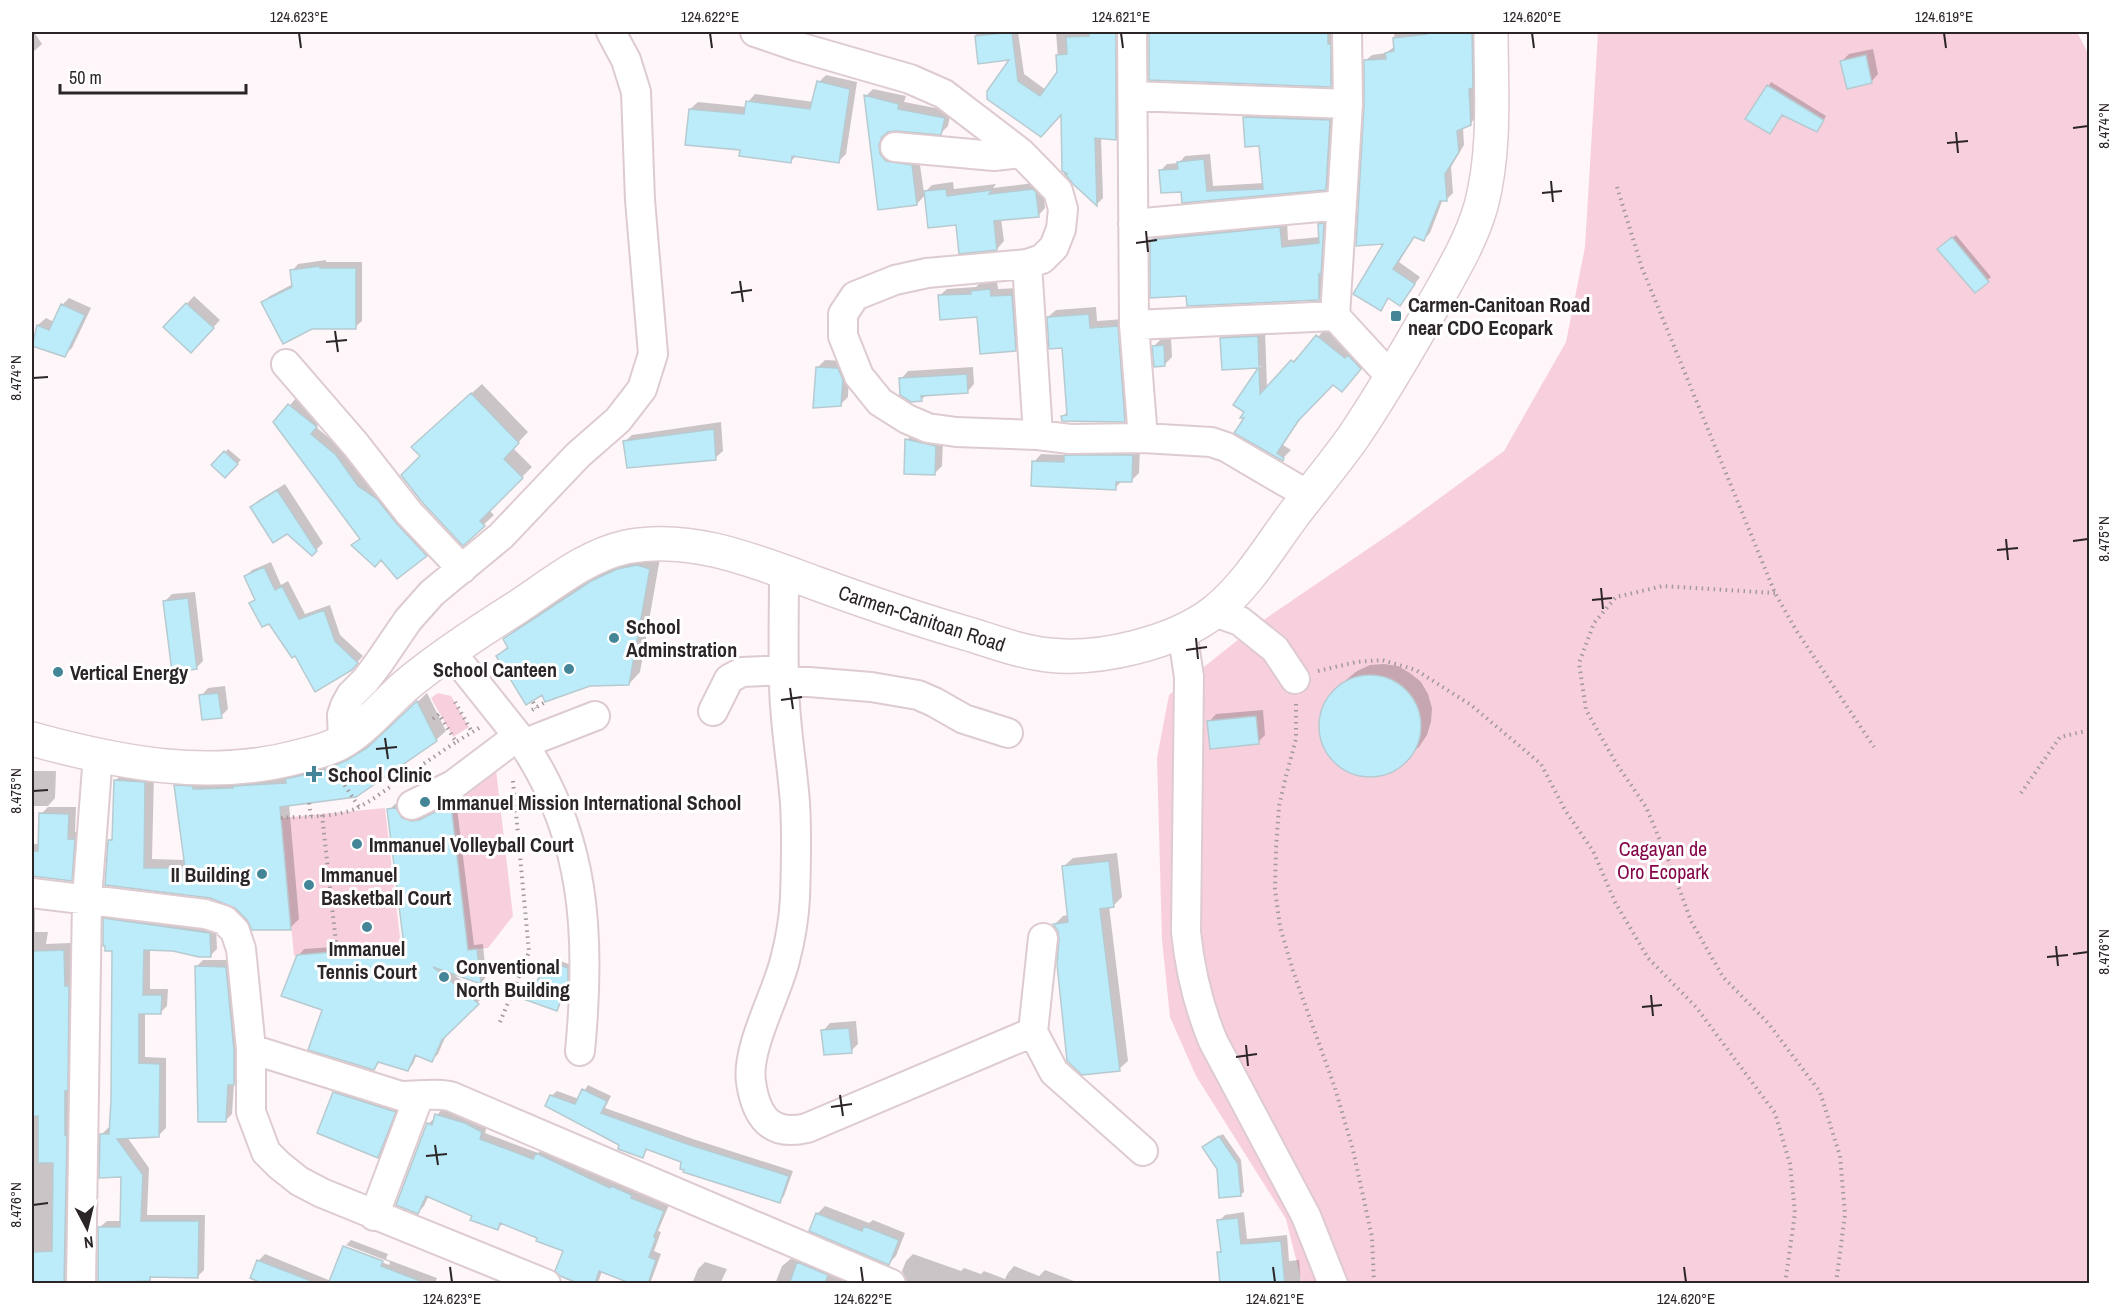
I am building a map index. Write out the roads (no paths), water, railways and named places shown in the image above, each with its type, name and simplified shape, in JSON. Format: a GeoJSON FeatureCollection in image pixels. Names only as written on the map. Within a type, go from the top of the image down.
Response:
{"type":"FeatureCollection","features":[{"type":"Feature","properties":{"kind":"main road","name":"Carmen-Canitoan Road"},"geometry":{"type":"LineString","coordinates":[[32,739],[138,764],[213,768],[268,764],[325,749],[342,741],[405,687],[490,624],[597,556],[622,548],[669,542],[715,550],[902,615],[1041,654],[1076,657],[1103,654],[1182,631],[1214,612],[1242,584],[1353,437],[1391,377],[1469,241],[1481,206],[1491,159],[1491,32]]}},
{"type":"Feature","properties":{"kind":"street"},"geometry":{"type":"LineString","coordinates":[[342,741],[342,715],[351,695],[365,681],[408,620],[426,599],[501,536],[578,455],[618,420],[642,389],[653,354],[640,200],[636,92],[626,60],[611,32]]}},
{"type":"Feature","properties":{"kind":"street"},"geometry":{"type":"LineString","coordinates":[[756,32],[910,79],[944,93],[1021,153],[1058,191],[1063,209],[1061,229],[1054,247],[1042,259],[1027,264],[927,273],[895,280],[855,296],[843,314],[843,336],[859,376],[880,402],[907,419],[928,428],[956,432],[1210,442],[1226,447],[1308,495]]}},
{"type":"Feature","properties":{"kind":"street"},"geometry":{"type":"LineString","coordinates":[[1132,32],[1134,325],[1143,438]]}},
{"type":"Feature","properties":{"kind":"street"},"geometry":{"type":"LineString","coordinates":[[1347,32],[1348,104],[1335,316],[1391,377]]}},
{"type":"Feature","properties":{"kind":"street"},"geometry":{"type":"LineString","coordinates":[[1133,96],[1348,104]]}},
{"type":"Feature","properties":{"kind":"street"},"geometry":{"type":"LineString","coordinates":[[895,147],[994,156],[1021,153]]}},
{"type":"Feature","properties":{"kind":"street"},"geometry":{"type":"LineString","coordinates":[[1133,224],[1341,205]]}},
{"type":"Feature","properties":{"kind":"street"},"geometry":{"type":"LineString","coordinates":[[1027,264],[1038,435]]}},
{"type":"Feature","properties":{"kind":"street"},"geometry":{"type":"LineString","coordinates":[[1134,325],[1335,316]]}},
{"type":"Feature","properties":{"kind":"street"},"geometry":{"type":"LineString","coordinates":[[286,364],[356,444],[409,513],[462,569]]}},
{"type":"Feature","properties":{"kind":"street"},"geometry":{"type":"LineString","coordinates":[[783,572],[784,675],[795,806],[795,900],[785,961],[761,1028],[751,1066],[750,1080],[759,1111],[772,1127],[795,1131],[807,1128],[1033,1032]]}},
{"type":"Feature","properties":{"kind":"street"},"geometry":{"type":"LineString","coordinates":[[1214,612],[1240,621],[1275,648],[1295,679]]}},
{"type":"Feature","properties":{"kind":"street"},"geometry":{"type":"LineString","coordinates":[[1182,631],[1189,677],[1186,932],[1190,970],[1201,1013],[1213,1041],[1305,1216],[1334,1284]]}},
{"type":"Feature","properties":{"kind":"street"},"geometry":{"type":"LineString","coordinates":[[441,659],[508,748],[546,781],[557,805],[576,865],[582,900],[585,998],[580,1052]]}},
{"type":"Feature","properties":{"kind":"street"},"geometry":{"type":"LineString","coordinates":[[713,711],[729,679],[742,672],[784,675],[918,695],[964,719],[1008,733]]}},
{"type":"Feature","properties":{"kind":"street"},"geometry":{"type":"LineString","coordinates":[[411,804],[453,785],[508,748],[595,716]]}},
{"type":"Feature","properties":{"kind":"street"},"geometry":{"type":"LineString","coordinates":[[81,1284],[87,898],[98,755]]}},
{"type":"Feature","properties":{"kind":"street"},"geometry":{"type":"LineString","coordinates":[[32,893],[205,914],[224,920],[235,931],[241,949],[251,1049],[251,1112],[266,1152],[299,1181],[322,1194],[546,1284]]}},
{"type":"Feature","properties":{"kind":"street"},"geometry":{"type":"LineString","coordinates":[[1043,938],[1033,1032],[1054,1072],[1143,1151]]}},
{"type":"Feature","properties":{"kind":"street"},"geometry":{"type":"LineString","coordinates":[[251,1049],[401,1096],[432,1093],[450,1096],[891,1284]]}},
{"type":"Feature","properties":{"kind":"street"},"geometry":{"type":"LineString","coordinates":[[374,1216],[419,1096]]}},
{"type":"Feature","properties":{"kind":"place","name":"Carmen-Canitoan Road near CDO Ecopark"},"geometry":{"type":"Point","coordinates":[1396,316]}},
{"type":"Feature","properties":{"kind":"place","name":"School Adminstration"},"geometry":{"type":"Point","coordinates":[614,638]}},
{"type":"Feature","properties":{"kind":"place","name":"School Canteen"},"geometry":{"type":"Point","coordinates":[569,669]}},
{"type":"Feature","properties":{"kind":"place","name":"Vertical Energy"},"geometry":{"type":"Point","coordinates":[58,672]}},
{"type":"Feature","properties":{"kind":"place","name":"School Clinic"},"geometry":{"type":"Point","coordinates":[314,774]}},
{"type":"Feature","properties":{"kind":"place","name":"Immanuel Mission International School"},"geometry":{"type":"Point","coordinates":[425,802]}},
{"type":"Feature","properties":{"kind":"place","name":"Immanuel Volleyball Court"},"geometry":{"type":"Point","coordinates":[357,844]}},
{"type":"Feature","properties":{"kind":"place","name":"II Building"},"geometry":{"type":"Point","coordinates":[262,874]}},
{"type":"Feature","properties":{"kind":"place","name":"Immanuel Basketball Court"},"geometry":{"type":"Point","coordinates":[309,885]}},
{"type":"Feature","properties":{"kind":"place","name":"Immanuel Tennis Court"},"geometry":{"type":"Point","coordinates":[367,927]}},
{"type":"Feature","properties":{"kind":"place","name":"Conventional North Building"},"geometry":{"type":"Point","coordinates":[444,977]}},
{"type":"Feature","properties":{"kind":"park label","name":"Cagayan de Oro Ecopark"},"geometry":{"type":"Point","coordinates":[1663,860]}}]}
